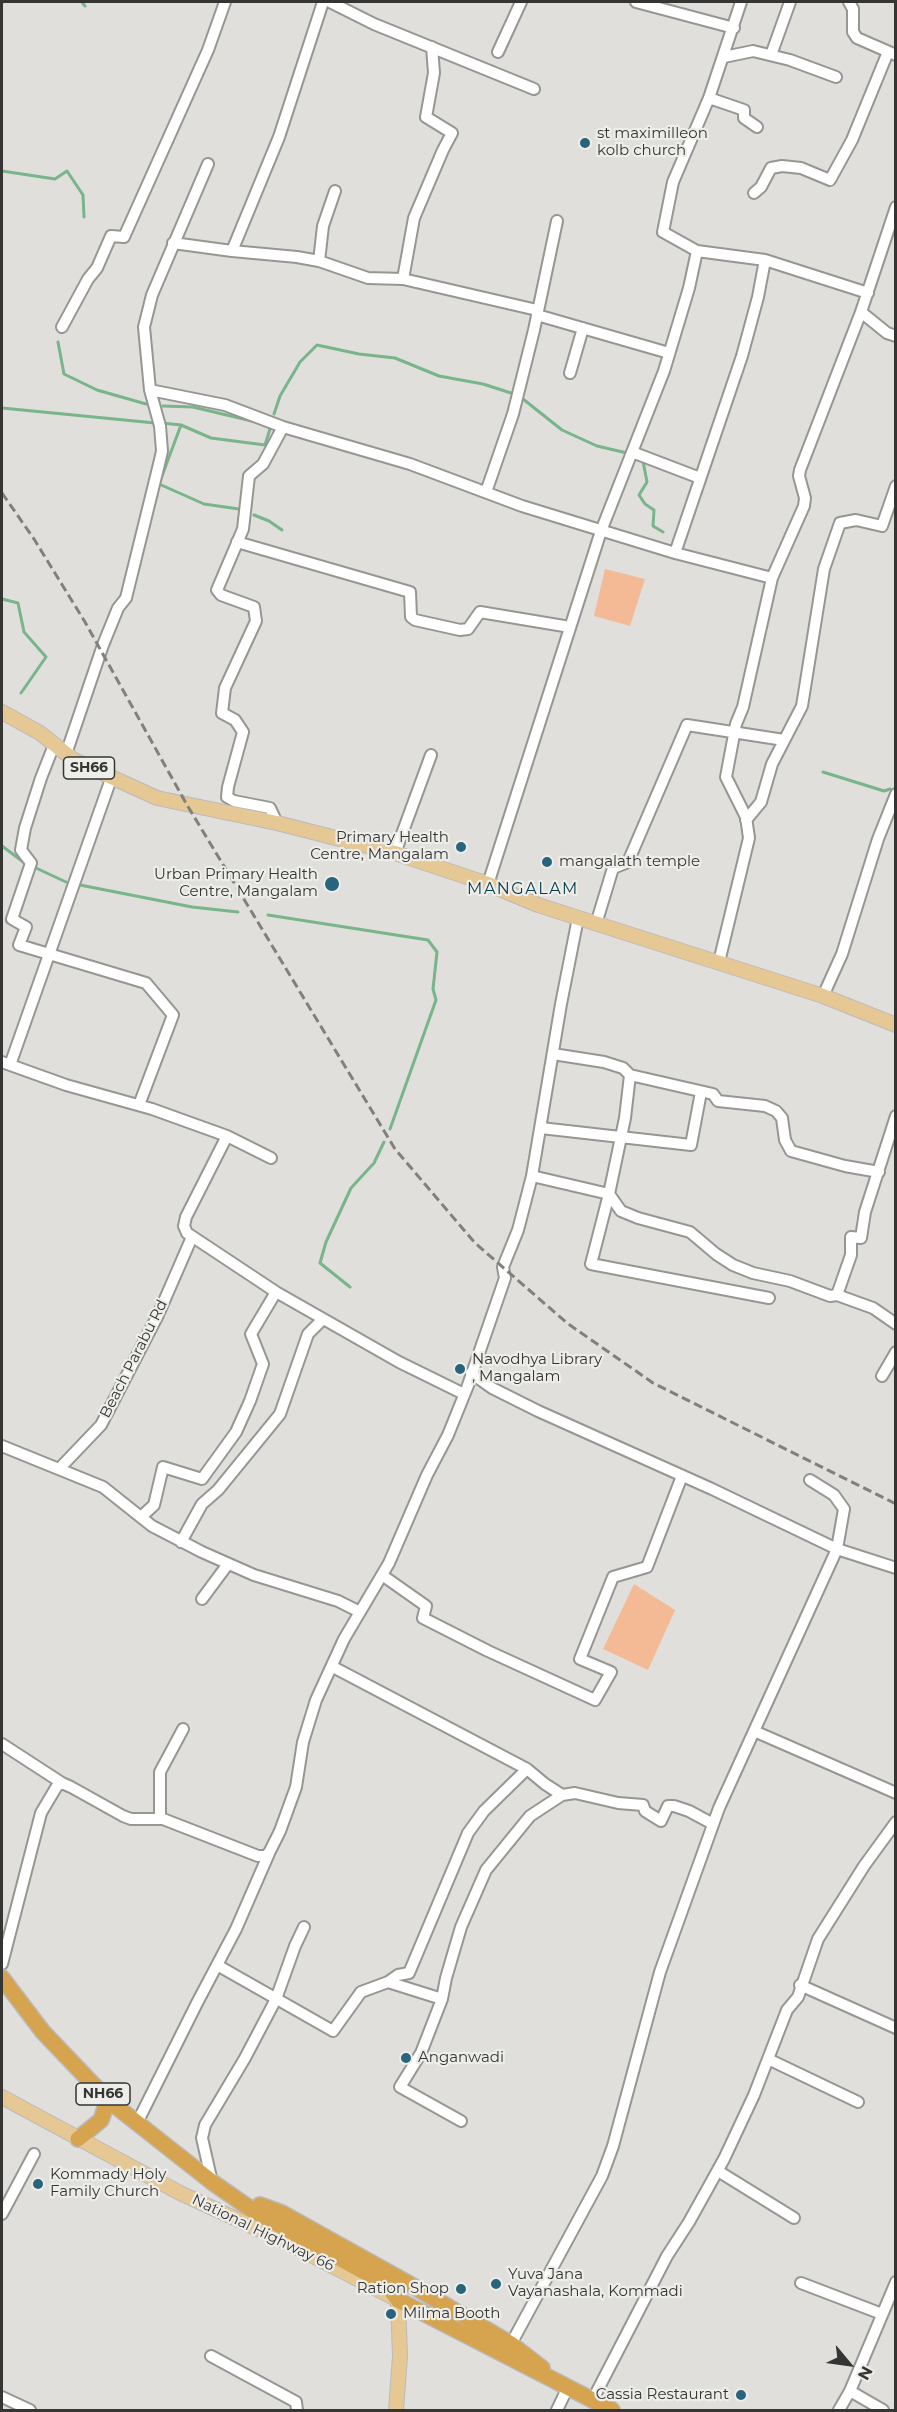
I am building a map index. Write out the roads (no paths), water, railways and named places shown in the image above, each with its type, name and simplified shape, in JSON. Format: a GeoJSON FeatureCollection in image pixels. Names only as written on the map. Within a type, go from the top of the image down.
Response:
{"type":"FeatureCollection","features":[{"type":"Feature","properties":{"kind":"highway","name":"NH66"},"geometry":{"type":"LineString","coordinates":[[2,1978],[43,2032],[108,2100],[218,2186],[255,2212],[386,2284],[398,2300],[504,2357],[612,2410]]}},
{"type":"Feature","properties":{"kind":"highway"},"geometry":{"type":"LineString","coordinates":[[78,2139],[101,2120],[108,2100]]}},
{"type":"Feature","properties":{"kind":"highway","name":"NH66"},"geometry":{"type":"LineString","coordinates":[[218,2186],[282,2213],[406,2282],[511,2344],[568,2387]]}},
{"type":"Feature","properties":{"kind":"highway"},"geometry":{"type":"LineString","coordinates":[[398,2300],[406,2282]]}},
{"type":"Feature","properties":{"kind":"main road","name":"SH66"},"geometry":{"type":"LineString","coordinates":[[2,712],[25,723],[74,760],[111,779],[157,798],[277,822],[395,853],[488,884],[538,905],[823,996],[896,1025]]}},
{"type":"Feature","properties":{"kind":"main road","name":"National Highway 66"},"geometry":{"type":"LineString","coordinates":[[2,2097],[180,2193],[282,2240],[398,2300]]}},
{"type":"Feature","properties":{"kind":"main road"},"geometry":{"type":"LineString","coordinates":[[396,2410],[400,2356],[398,2300]]}},
{"type":"Feature","properties":{"kind":"street"},"geometry":{"type":"LineString","coordinates":[[62,327],[88,279],[97,268],[111,236],[124,237],[208,50],[225,2]]}},
{"type":"Feature","properties":{"kind":"street"},"geometry":{"type":"LineString","coordinates":[[232,251],[279,137],[323,2]]}},
{"type":"Feature","properties":{"kind":"street"},"geometry":{"type":"LineString","coordinates":[[330,2],[374,24],[534,88]]}},
{"type":"Feature","properties":{"kind":"street"},"geometry":{"type":"LineString","coordinates":[[498,52],[521,2]]}},
{"type":"Feature","properties":{"kind":"street"},"geometry":{"type":"LineString","coordinates":[[636,2],[734,28]]}},
{"type":"Feature","properties":{"kind":"street"},"geometry":{"type":"LineString","coordinates":[[741,2],[709,98],[673,182],[663,232],[697,251],[765,260],[868,293]]}},
{"type":"Feature","properties":{"kind":"street"},"geometry":{"type":"LineString","coordinates":[[771,56],[790,2]]}},
{"type":"Feature","properties":{"kind":"street"},"geometry":{"type":"LineString","coordinates":[[754,193],[761,187],[771,168],[782,166],[801,168],[830,180],[852,140],[892,53],[855,35],[853,32],[854,9],[849,2]]}},
{"type":"Feature","properties":{"kind":"street"},"geometry":{"type":"LineString","coordinates":[[403,279],[414,218],[442,150],[452,133],[426,117],[434,73],[432,47]]}},
{"type":"Feature","properties":{"kind":"street"},"geometry":{"type":"LineString","coordinates":[[724,57],[753,51],[836,76]]}},
{"type":"Feature","properties":{"kind":"street"},"geometry":{"type":"LineString","coordinates":[[709,98],[744,110],[744,118],[757,127]]}},
{"type":"Feature","properties":{"kind":"street"},"geometry":{"type":"LineString","coordinates":[[66,754],[103,645],[118,608],[126,598],[162,451],[158,414],[150,390],[144,327],[152,295],[208,164]]}},
{"type":"Feature","properties":{"kind":"street"},"geometry":{"type":"LineString","coordinates":[[319,261],[323,226],[335,190]]}},
{"type":"Feature","properties":{"kind":"street"},"geometry":{"type":"LineString","coordinates":[[719,962],[749,838],[746,820],[726,777],[734,734],[743,707],[772,578],[804,506],[805,498],[799,476],[800,470],[868,293],[896,207]]}},
{"type":"Feature","properties":{"kind":"street"},"geometry":{"type":"LineString","coordinates":[[486,492],[513,414],[557,221]]}},
{"type":"Feature","properties":{"kind":"street"},"geometry":{"type":"LineString","coordinates":[[173,243],[288,256],[319,261],[368,278],[403,279],[537,313],[669,353]]}},
{"type":"Feature","properties":{"kind":"street"},"geometry":{"type":"LineString","coordinates":[[488,884],[601,531],[669,353],[697,251]]}},
{"type":"Feature","properties":{"kind":"street"},"geometry":{"type":"LineString","coordinates":[[675,553],[742,356],[758,297],[765,260]]}},
{"type":"Feature","properties":{"kind":"street"},"geometry":{"type":"LineString","coordinates":[[861,312],[887,333],[896,336]]}},
{"type":"Feature","properties":{"kind":"street"},"geometry":{"type":"LineString","coordinates":[[570,374],[583,328]]}},
{"type":"Feature","properties":{"kind":"street"},"geometry":{"type":"LineString","coordinates":[[150,390],[225,405],[283,427],[410,464],[601,531],[772,578]]}},
{"type":"Feature","properties":{"kind":"street"},"geometry":{"type":"LineString","coordinates":[[277,822],[270,808],[234,801],[227,797],[243,732],[235,720],[222,713],[225,688],[256,621],[254,607],[221,595],[218,590],[246,518],[249,476],[262,464],[283,427]]}},
{"type":"Feature","properties":{"kind":"street"},"geometry":{"type":"LineString","coordinates":[[632,452],[700,478]]}},
{"type":"Feature","properties":{"kind":"street"},"geometry":{"type":"LineString","coordinates":[[746,820],[761,802],[772,764],[801,706],[824,569],[840,523],[856,520],[882,526],[896,486]]}},
{"type":"Feature","properties":{"kind":"street"},"geometry":{"type":"LineString","coordinates":[[237,542],[410,592],[411,617],[415,620],[460,630],[468,629],[480,612],[570,627]]}},
{"type":"Feature","properties":{"kind":"street"},"geometry":{"type":"LineString","coordinates":[[596,924],[613,868],[628,862],[687,725],[784,740]]}},
{"type":"Feature","properties":{"kind":"street"},"geometry":{"type":"LineString","coordinates":[[54,745],[25,828],[21,850],[31,863],[12,919],[26,927],[19,945],[146,983],[173,1015],[139,1105]]}},
{"type":"Feature","properties":{"kind":"street"},"geometry":{"type":"LineString","coordinates":[[395,853],[431,755]]}},
{"type":"Feature","properties":{"kind":"street"},"geometry":{"type":"LineString","coordinates":[[111,779],[6,1063],[66,1085],[139,1105],[227,1136],[271,1158]]}},
{"type":"Feature","properties":{"kind":"street"},"geometry":{"type":"LineString","coordinates":[[823,996],[842,954],[896,794]]}},
{"type":"Feature","properties":{"kind":"street"},"geometry":{"type":"LineString","coordinates":[[137,2123],[236,1929],[280,1831],[296,1786],[303,1742],[310,1717],[344,1639],[382,1575],[448,1435],[464,1394],[505,1278],[503,1267],[518,1230],[532,1176],[578,918]]}},
{"type":"Feature","properties":{"kind":"street"},"geometry":{"type":"LineString","coordinates":[[553,1054],[604,1062],[623,1068],[630,1075],[712,1094],[718,1101],[765,1106],[776,1111],[782,1118],[785,1140],[791,1151],[858,1169],[879,1172]]}},
{"type":"Feature","properties":{"kind":"street"},"geometry":{"type":"LineString","coordinates":[[630,1075],[631,1084],[621,1137],[591,1264],[769,1298]]}},
{"type":"Feature","properties":{"kind":"street"},"geometry":{"type":"LineString","coordinates":[[541,1128],[691,1145],[701,1092]]}},
{"type":"Feature","properties":{"kind":"street"},"geometry":{"type":"LineString","coordinates":[[837,1295],[851,1254],[851,1237],[861,1238],[865,1212],[896,1116]]}},
{"type":"Feature","properties":{"kind":"street"},"geometry":{"type":"LineString","coordinates":[[227,1136],[186,1217],[184,1226],[187,1233],[276,1292],[399,1362],[464,1394]]}},
{"type":"Feature","properties":{"kind":"street"},"geometry":{"type":"LineString","coordinates":[[532,1176],[609,1194],[621,1211],[690,1232],[716,1254],[753,1274],[790,1281],[831,1296],[837,1295],[873,1308],[896,1323]]}},
{"type":"Feature","properties":{"kind":"street","name":"Beach Parabu Rd"},"geometry":{"type":"LineString","coordinates":[[59,1469],[101,1425],[158,1315],[192,1237]]}},
{"type":"Feature","properties":{"kind":"street"},"geometry":{"type":"LineString","coordinates":[[141,1517],[154,1505],[163,1467],[202,1479],[236,1432],[263,1365],[250,1334],[276,1292]]}},
{"type":"Feature","properties":{"kind":"street"},"geometry":{"type":"LineString","coordinates":[[181,1542],[202,1504],[218,1490],[280,1414],[308,1335],[323,1318]]}},
{"type":"Feature","properties":{"kind":"street"},"geometry":{"type":"LineString","coordinates":[[882,1376],[896,1352]]}},
{"type":"Feature","properties":{"kind":"street"},"geometry":{"type":"LineString","coordinates":[[471,1373],[498,1392],[837,1549],[896,1568]]}},
{"type":"Feature","properties":{"kind":"street"},"geometry":{"type":"LineString","coordinates":[[2,1446],[109,1490],[159,1531],[228,1564],[281,1584],[338,1601],[360,1612]]}},
{"type":"Feature","properties":{"kind":"street"},"geometry":{"type":"LineString","coordinates":[[382,1575],[426,1606],[423,1618],[488,1651],[595,1700],[611,1672],[580,1659],[613,1577],[647,1567],[682,1476]]}},
{"type":"Feature","properties":{"kind":"street"},"geometry":{"type":"LineString","coordinates":[[511,2344],[605,2168],[660,1972],[713,1824],[837,1549],[844,1509],[834,1495],[810,1480]]}},
{"type":"Feature","properties":{"kind":"street"},"geometry":{"type":"LineString","coordinates":[[202,1599],[228,1564]]}},
{"type":"Feature","properties":{"kind":"street"},"geometry":{"type":"LineString","coordinates":[[333,1667],[527,1769],[562,1795]]}},
{"type":"Feature","properties":{"kind":"street"},"geometry":{"type":"LineString","coordinates":[[160,1819],[160,1772],[183,1729]]}},
{"type":"Feature","properties":{"kind":"street"},"geometry":{"type":"LineString","coordinates":[[754,1731],[896,1793]]}},
{"type":"Feature","properties":{"kind":"street"},"geometry":{"type":"LineString","coordinates":[[2,1744],[62,1784],[123,1816],[160,1819],[258,1856],[266,1856],[270,1851]]}},
{"type":"Feature","properties":{"kind":"street"},"geometry":{"type":"LineString","coordinates":[[217,1965],[333,2031],[361,1992],[409,1972],[468,1833],[484,1811],[527,1769]]}},
{"type":"Feature","properties":{"kind":"street"},"geometry":{"type":"LineString","coordinates":[[2,1964],[40,1813],[57,1786],[62,1784]]}},
{"type":"Feature","properties":{"kind":"street"},"geometry":{"type":"LineString","coordinates":[[461,2121],[400,2087],[421,2053],[442,1999],[461,1927],[486,1870],[530,1816],[562,1795],[575,1793],[618,1803],[643,1805],[645,1811],[661,1821],[668,1806],[674,1806],[713,1824]]}},
{"type":"Feature","properties":{"kind":"street"},"geometry":{"type":"LineString","coordinates":[[592,2400],[667,2256],[718,2171],[754,2095],[788,2010],[798,1997],[800,1985],[826,1925],[896,1822]]}},
{"type":"Feature","properties":{"kind":"street"},"geometry":{"type":"LineString","coordinates":[[218,2186],[202,2138],[205,2125],[245,2058],[276,1999],[294,1946],[304,1927]]}},
{"type":"Feature","properties":{"kind":"street"},"geometry":{"type":"LineString","coordinates":[[388,1982],[442,1999]]}},
{"type":"Feature","properties":{"kind":"street"},"geometry":{"type":"LineString","coordinates":[[800,1985],[896,2028]]}},
{"type":"Feature","properties":{"kind":"street"},"geometry":{"type":"LineString","coordinates":[[768,2059],[858,2102]]}},
{"type":"Feature","properties":{"kind":"street"},"geometry":{"type":"LineString","coordinates":[[2,2214],[34,2154]]}},
{"type":"Feature","properties":{"kind":"street"},"geometry":{"type":"LineString","coordinates":[[718,2171],[794,2218]]}},
{"type":"Feature","properties":{"kind":"street"},"geometry":{"type":"LineString","coordinates":[[839,2410],[850,2391],[896,2282]]}},
{"type":"Feature","properties":{"kind":"street"},"geometry":{"type":"LineString","coordinates":[[801,2283],[882,2314]]}},
{"type":"Feature","properties":{"kind":"street"},"geometry":{"type":"LineString","coordinates":[[211,2356],[296,2402],[297,2410]]}},
{"type":"Feature","properties":{"kind":"street"},"geometry":{"type":"LineString","coordinates":[[557,2410],[568,2387]]}},
{"type":"Feature","properties":{"kind":"street"},"geometry":{"type":"LineString","coordinates":[[850,2391],[883,2410]]}},
{"type":"Feature","properties":{"kind":"street"},"geometry":{"type":"LineString","coordinates":[[2,2397],[30,2410]]}},
{"type":"Feature","properties":{"kind":"waterway"},"geometry":{"type":"LineString","coordinates":[[82,2],[85,6]]}},
{"type":"Feature","properties":{"kind":"waterway"},"geometry":{"type":"LineString","coordinates":[[2,171],[55,179],[67,171],[83,195],[84,217]]}},
{"type":"Feature","properties":{"kind":"waterway"},"geometry":{"type":"LineString","coordinates":[[58,342],[64,374],[97,390],[146,404]]}},
{"type":"Feature","properties":{"kind":"waterway"},"geometry":{"type":"LineString","coordinates":[[274,414],[280,396],[300,362],[317,345],[359,354],[395,358],[439,376],[483,384],[511,393]]}},
{"type":"Feature","properties":{"kind":"waterway"},"geometry":{"type":"LineString","coordinates":[[523,399],[562,430],[597,446],[627,453]]}},
{"type":"Feature","properties":{"kind":"waterway"},"geometry":{"type":"LineString","coordinates":[[163,406],[193,407],[256,422]]}},
{"type":"Feature","properties":{"kind":"waterway"},"geometry":{"type":"LineString","coordinates":[[2,408],[155,423]]}},
{"type":"Feature","properties":{"kind":"waterway"},"geometry":{"type":"LineString","coordinates":[[162,423],[181,425],[211,438],[265,445],[270,429]]}},
{"type":"Feature","properties":{"kind":"waterway"},"geometry":{"type":"LineString","coordinates":[[181,425],[159,484],[204,504],[239,509]]}},
{"type":"Feature","properties":{"kind":"waterway"},"geometry":{"type":"LineString","coordinates":[[643,461],[647,482],[639,495],[645,504],[654,510],[653,526],[663,532]]}},
{"type":"Feature","properties":{"kind":"waterway"},"geometry":{"type":"LineString","coordinates":[[254,515],[282,530]]}},
{"type":"Feature","properties":{"kind":"waterway"},"geometry":{"type":"LineString","coordinates":[[2,599],[18,603],[24,632],[46,657],[21,693]]}},
{"type":"Feature","properties":{"kind":"waterway"},"geometry":{"type":"LineString","coordinates":[[823,772],[884,791],[890,789]]}},
{"type":"Feature","properties":{"kind":"waterway"},"geometry":{"type":"LineString","coordinates":[[2,846],[26,864]]}},
{"type":"Feature","properties":{"kind":"waterway"},"geometry":{"type":"LineString","coordinates":[[36,868],[66,882]]}},
{"type":"Feature","properties":{"kind":"waterway"},"geometry":{"type":"LineString","coordinates":[[80,885],[192,907],[238,912]]}},
{"type":"Feature","properties":{"kind":"waterway"},"geometry":{"type":"LineString","coordinates":[[268,915],[428,940],[437,952],[433,989],[436,1000],[390,1129]]}},
{"type":"Feature","properties":{"kind":"waterway"},"geometry":{"type":"LineString","coordinates":[[350,1287],[320,1263],[326,1242],[351,1188],[374,1163],[384,1142]]}},
{"type":"Feature","properties":{"kind":"railway"},"geometry":{"type":"LineString","coordinates":[[2,493],[34,539],[85,622],[187,805],[395,1149],[475,1243],[567,1323],[653,1383],[896,1504]]}},
{"type":"Feature","properties":{"kind":"place","name":"st maximilleon kolb church"},"geometry":{"type":"Point","coordinates":[585,143]}},
{"type":"Feature","properties":{"kind":"place","name":"Primary Health Centre, Mangalam"},"geometry":{"type":"Point","coordinates":[461,847]}},
{"type":"Feature","properties":{"kind":"place","name":"mangalath temple"},"geometry":{"type":"Point","coordinates":[547,862]}},
{"type":"Feature","properties":{"kind":"place","name":"Urban Primary Health Centre, Mangalam"},"geometry":{"type":"Point","coordinates":[332,884]}},
{"type":"Feature","properties":{"kind":"place","name":"Navodhya Library , Mangalam"},"geometry":{"type":"Point","coordinates":[460,1369]}},
{"type":"Feature","properties":{"kind":"place","name":"Anganwadi"},"geometry":{"type":"Point","coordinates":[406,2058]}},
{"type":"Feature","properties":{"kind":"place","name":"Kommady Holy Family Church"},"geometry":{"type":"Point","coordinates":[38,2184]}},
{"type":"Feature","properties":{"kind":"place","name":"Yuva Jana Vayanashala, Kommadi"},"geometry":{"type":"Point","coordinates":[496,2284]}},
{"type":"Feature","properties":{"kind":"place","name":"Ration Shop"},"geometry":{"type":"Point","coordinates":[461,2289]}},
{"type":"Feature","properties":{"kind":"place","name":"Milma Booth"},"geometry":{"type":"Point","coordinates":[391,2314]}},
{"type":"Feature","properties":{"kind":"place","name":"Cassia Restaurant"},"geometry":{"type":"Point","coordinates":[741,2395]}},
{"type":"Feature","properties":{"kind":"district","name":"MANGALAM"},"geometry":{"type":"Point","coordinates":[523,889]}}]}
